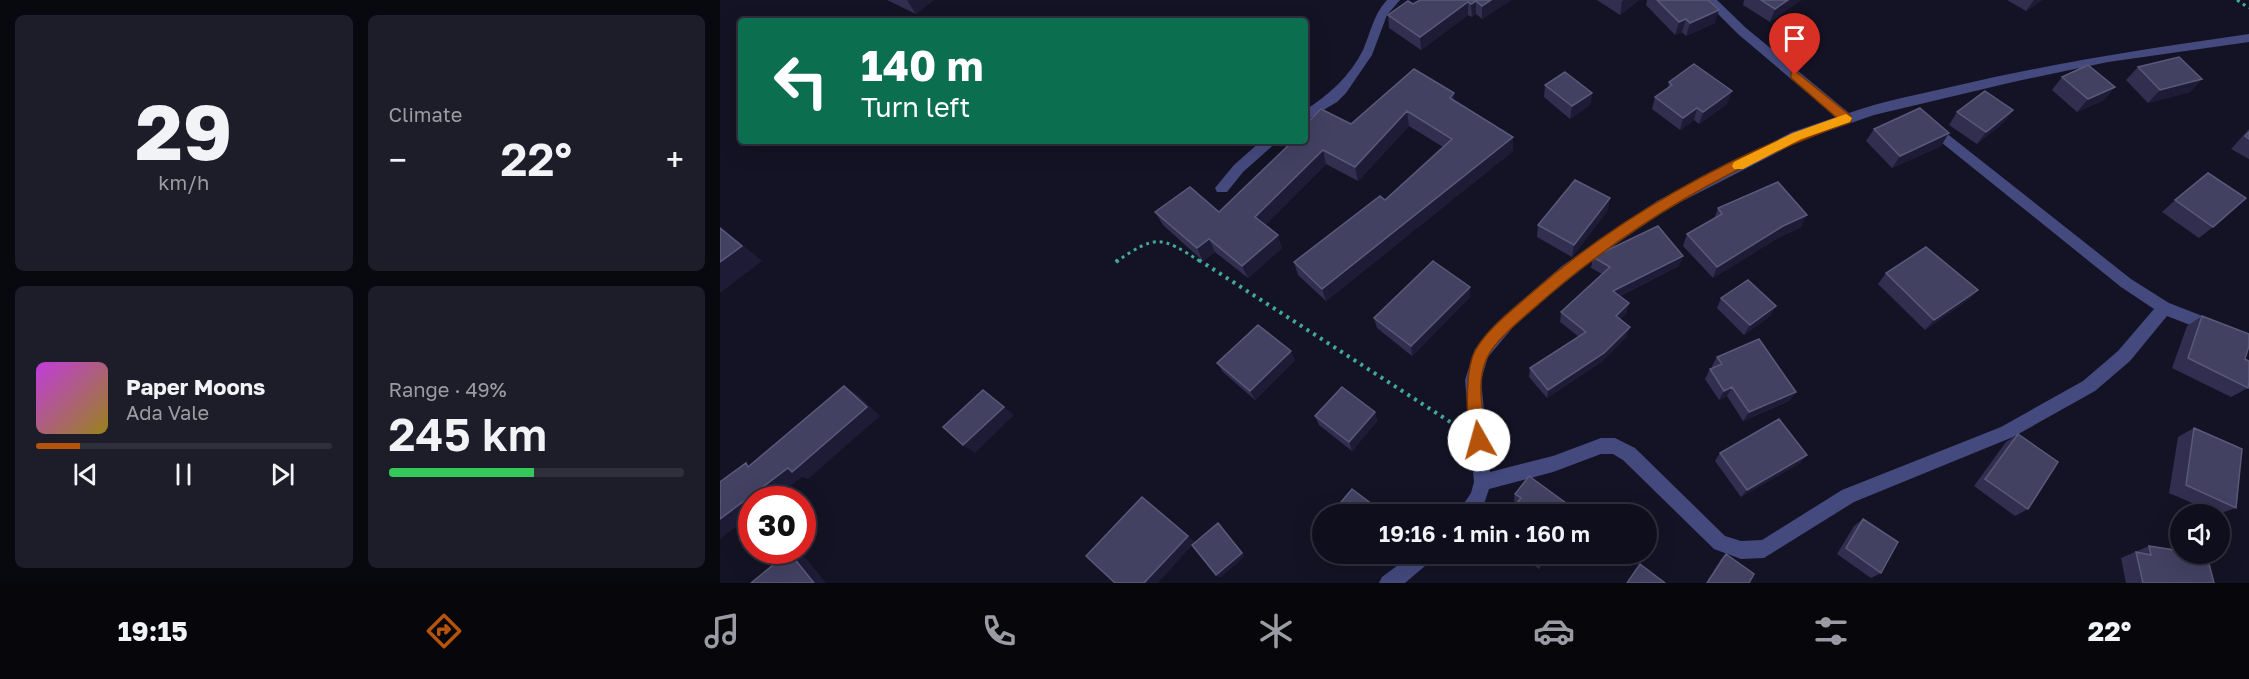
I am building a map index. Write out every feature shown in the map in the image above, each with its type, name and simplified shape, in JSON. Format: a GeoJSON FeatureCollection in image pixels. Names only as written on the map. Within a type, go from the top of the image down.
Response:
{"type":"FeatureCollection","features":[{"type":"Feature","properties":{"kind":"street"},"geometry":{"type":"LineString","coordinates":[[1308,115],[1341,90],[1368,52],[1382,13],[1394,0]]}},
{"type":"Feature","properties":{"kind":"street"},"geometry":{"type":"LineString","coordinates":[[1710,0],[1742,31],[1846,119]]}},
{"type":"Feature","properties":{"kind":"street"},"geometry":{"type":"LineString","coordinates":[[1473,504],[1478,498],[1483,482],[1473,380],[1480,354],[1509,321],[1567,270],[1662,204],[1797,136],[1902,103],[2108,58],[2249,38]]}},
{"type":"Feature","properties":{"kind":"street"},"geometry":{"type":"LineString","coordinates":[[1902,103],[2126,283],[2164,308],[2249,341]]}},
{"type":"Feature","properties":{"kind":"street"},"geometry":{"type":"LineString","coordinates":[[1222,188],[1245,160],[1266,144]]}},
{"type":"Feature","properties":{"kind":"street"},"geometry":{"type":"LineString","coordinates":[[1483,482],[1553,464],[1601,446],[1615,446],[1629,454],[1720,543],[1741,550],[1764,549],[1848,496],[2007,432],[2089,386],[2124,356],[2164,308]]}},
{"type":"Feature","properties":{"kind":"street"},"geometry":{"type":"LineString","coordinates":[[1388,583],[1414,564]]}},
{"type":"Feature","properties":{"kind":"path"},"geometry":{"type":"LineString","coordinates":[[2237,0],[2249,8]]}},
{"type":"Feature","properties":{"kind":"path"},"geometry":{"type":"LineString","coordinates":[[1116,262],[1145,243],[1159,240],[1173,244],[1479,440]]}},
{"type":"Feature","properties":{"kind":"building"},"geometry":{"type":"Polygon","coordinates":[[[1420,0],[1491,0],[1482,6],[1476,1],[1471,4],[1468,2],[1420,37],[1388,15],[1408,1],[1413,4],[1420,0]]]}},
{"type":"Feature","properties":{"kind":"building"},"geometry":{"type":"Polygon","coordinates":[[[1657,0],[1708,0],[1719,10],[1690,23],[1686,19],[1679,22],[1657,0]]]}},
{"type":"Feature","properties":{"kind":"building"},"geometry":{"type":"Polygon","coordinates":[[[1761,0],[1788,0],[1775,9],[1761,0]]]}},
{"type":"Feature","properties":{"kind":"building"},"geometry":{"type":"Polygon","coordinates":[[[2179,57],[2202,79],[2160,90],[2138,67],[2179,57]]]}},
{"type":"Feature","properties":{"kind":"building"},"geometry":{"type":"Polygon","coordinates":[[[1694,64],[1732,91],[1703,112],[1697,108],[1683,118],[1655,97],[1672,85],[1669,82],[1694,64]]]}},
{"type":"Feature","properties":{"kind":"building"},"geometry":{"type":"Polygon","coordinates":[[[2088,65],[2115,87],[2088,99],[2062,77],[2088,65]]]}},
{"type":"Feature","properties":{"kind":"building"},"geometry":{"type":"Polygon","coordinates":[[[1414,69],[1454,93],[1450,98],[1513,137],[1322,289],[1294,262],[1380,196],[1385,200],[1452,139],[1407,111],[1355,167],[1323,150],[1255,217],[1278,235],[1242,266],[1209,239],[1197,248],[1155,212],[1190,187],[1219,212],[1290,144],[1308,144],[1308,122],[1321,109],[1351,124],[1414,69]]]}},
{"type":"Feature","properties":{"kind":"building"},"geometry":{"type":"Polygon","coordinates":[[[1565,72],[1592,93],[1572,106],[1545,85],[1565,72]]]}},
{"type":"Feature","properties":{"kind":"building"},"geometry":{"type":"Polygon","coordinates":[[[1985,91],[2013,110],[1986,132],[1957,112],[1985,91]]]}},
{"type":"Feature","properties":{"kind":"building"},"geometry":{"type":"Polygon","coordinates":[[[1920,108],[1949,133],[1900,156],[1874,129],[1920,108]]]}},
{"type":"Feature","properties":{"kind":"building"},"geometry":{"type":"Polygon","coordinates":[[[2208,173],[2246,198],[2213,227],[2175,200],[2208,173]]]}},
{"type":"Feature","properties":{"kind":"building"},"geometry":{"type":"Polygon","coordinates":[[[1575,180],[1610,198],[1574,245],[1538,225],[1575,180]]]}},
{"type":"Feature","properties":{"kind":"building"},"geometry":{"type":"Polygon","coordinates":[[[1778,182],[1807,215],[1783,226],[1717,267],[1687,234],[1722,214],[1718,208],[1778,182]]]}},
{"type":"Feature","properties":{"kind":"building"},"geometry":{"type":"Polygon","coordinates":[[[1658,226],[1683,256],[1613,291],[1629,303],[1616,316],[1630,327],[1604,353],[1548,390],[1530,368],[1586,332],[1561,312],[1610,267],[1593,257],[1658,226]]]}},
{"type":"Feature","properties":{"kind":"building"},"geometry":{"type":"Polygon","coordinates":[[[720,228],[742,246],[720,262],[720,228]]]}},
{"type":"Feature","properties":{"kind":"building"},"geometry":{"type":"Polygon","coordinates":[[[1926,247],[1978,290],[1934,320],[1886,273],[1926,247]]]}},
{"type":"Feature","properties":{"kind":"building"},"geometry":{"type":"Polygon","coordinates":[[[1433,261],[1470,287],[1411,346],[1374,318],[1433,261]]]}},
{"type":"Feature","properties":{"kind":"building"},"geometry":{"type":"Polygon","coordinates":[[[1748,280],[1776,306],[1750,325],[1721,298],[1748,280]]]}},
{"type":"Feature","properties":{"kind":"building"},"geometry":{"type":"Polygon","coordinates":[[[2202,316],[2249,334],[2249,346],[2245,359],[2249,361],[2248,388],[2188,358],[2202,316]]]}},
{"type":"Feature","properties":{"kind":"building"},"geometry":{"type":"Polygon","coordinates":[[[1258,325],[1291,351],[1250,391],[1217,363],[1258,325]]]}},
{"type":"Feature","properties":{"kind":"building"},"geometry":{"type":"Polygon","coordinates":[[[1759,339],[1796,392],[1749,412],[1732,387],[1724,391],[1710,369],[1722,364],[1717,357],[1759,339]]]}},
{"type":"Feature","properties":{"kind":"building"},"geometry":{"type":"Polygon","coordinates":[[[844,386],[867,407],[792,472],[788,468],[764,486],[738,486],[738,506],[720,519],[720,482],[746,463],[748,467],[844,386]]]}},
{"type":"Feature","properties":{"kind":"building"},"geometry":{"type":"Polygon","coordinates":[[[1342,387],[1375,412],[1349,442],[1315,416],[1342,387]]]}},
{"type":"Feature","properties":{"kind":"building"},"geometry":{"type":"Polygon","coordinates":[[[983,390],[1004,407],[963,445],[943,427],[983,390]]]}},
{"type":"Feature","properties":{"kind":"building"},"geometry":{"type":"Polygon","coordinates":[[[1779,419],[1807,455],[1747,490],[1720,453],[1779,419]]]}},
{"type":"Feature","properties":{"kind":"building"},"geometry":{"type":"Polygon","coordinates":[[[2194,428],[2242,449],[2236,508],[2186,485],[2194,428]]]}},
{"type":"Feature","properties":{"kind":"building"},"geometry":{"type":"Polygon","coordinates":[[[2018,434],[2058,462],[2028,509],[1985,479],[2018,434]]]}},
{"type":"Feature","properties":{"kind":"building"},"geometry":{"type":"Polygon","coordinates":[[[1529,476],[1567,504],[1516,504],[1521,498],[1515,494],[1529,476]]]}},
{"type":"Feature","properties":{"kind":"building"},"geometry":{"type":"Polygon","coordinates":[[[1352,489],[1372,504],[1339,504],[1352,489]]]}},
{"type":"Feature","properties":{"kind":"building"},"geometry":{"type":"Polygon","coordinates":[[[1142,497],[1188,536],[1144,583],[1115,583],[1086,556],[1142,497]]]}},
{"type":"Feature","properties":{"kind":"building"},"geometry":{"type":"Polygon","coordinates":[[[1863,519],[1898,542],[1881,573],[1846,548],[1863,519]]]}},
{"type":"Feature","properties":{"kind":"building"},"geometry":{"type":"Polygon","coordinates":[[[1218,523],[1242,553],[1216,575],[1192,545],[1218,523]]]}},
{"type":"Feature","properties":{"kind":"building"},"geometry":{"type":"Polygon","coordinates":[[[2149,546],[2170,549],[2170,564],[2209,564],[2214,583],[2143,583],[2136,552],[2151,555],[2149,546]]]}},
{"type":"Feature","properties":{"kind":"building"},"geometry":{"type":"Polygon","coordinates":[[[1726,554],[1754,574],[1749,583],[1707,583],[1726,554]]]}},
{"type":"Feature","properties":{"kind":"building"},"geometry":{"type":"Polygon","coordinates":[[[774,564],[799,564],[814,583],[751,583],[774,564]]]}},
{"type":"Feature","properties":{"kind":"building"},"geometry":{"type":"Polygon","coordinates":[[[1640,564],[1665,583],[1627,583],[1640,564]]]}},
{"type":"Feature","properties":{"kind":"slow traffic"},"geometry":{"type":"LineString","coordinates":[[1739,166],[1797,136],[1846,118]]}},
{"type":"Feature","properties":{"kind":"route"},"geometry":{"type":"LineString","coordinates":[[1479,440],[1473,380],[1480,354],[1509,321],[1567,270],[1662,204],[1797,136],[1846,119],[1795,75]]}}]}
